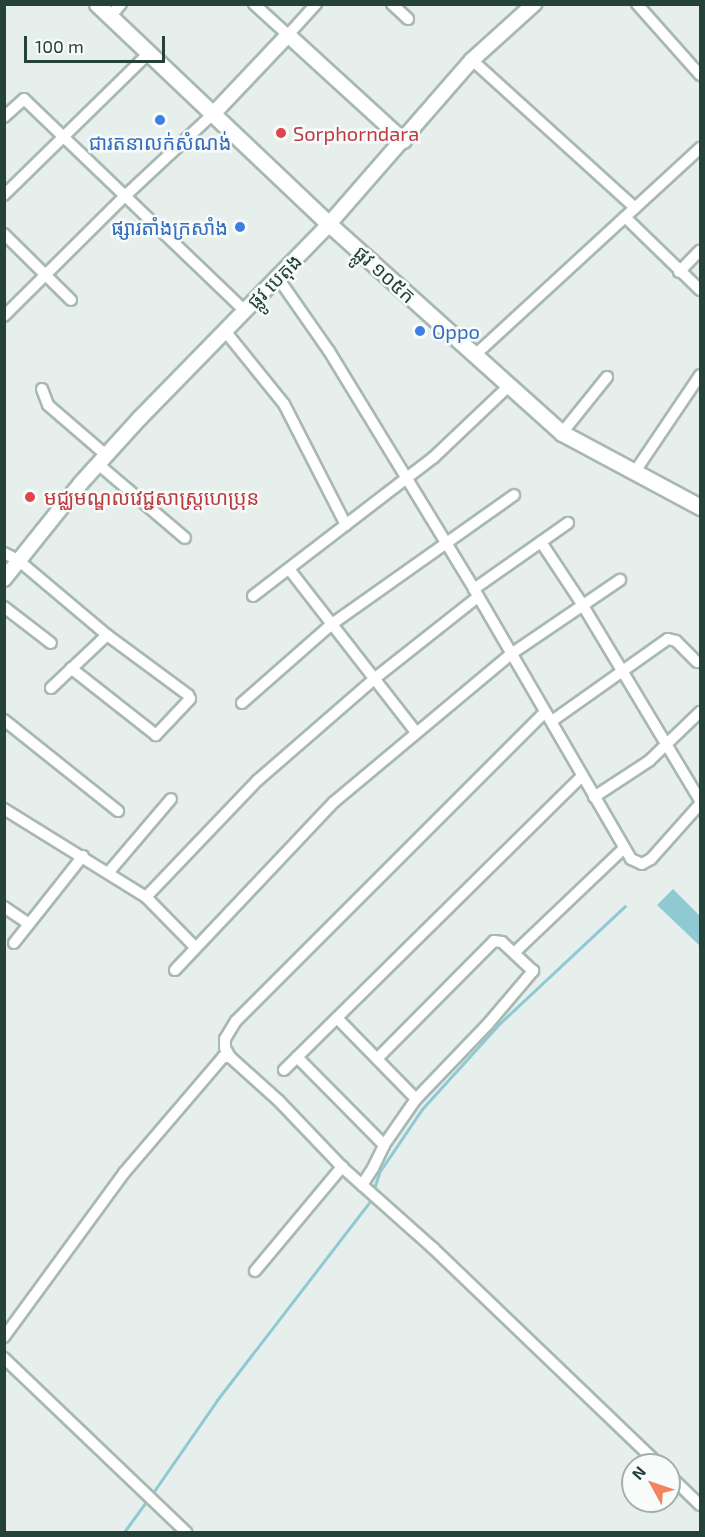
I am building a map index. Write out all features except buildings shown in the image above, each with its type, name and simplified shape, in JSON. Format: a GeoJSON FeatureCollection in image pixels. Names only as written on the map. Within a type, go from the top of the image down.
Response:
{"type":"FeatureCollection","features":[{"type":"Feature","properties":{"kind":"main road","name":"ផ្លូវ ១០៥ក"},"geometry":{"type":"LineString","coordinates":[[97,4],[329,225],[561,433],[700,507]]}},
{"type":"Feature","properties":{"kind":"street"},"geometry":{"type":"LineString","coordinates":[[110,17],[121,4]]}},
{"type":"Feature","properties":{"kind":"street"},"geometry":{"type":"LineString","coordinates":[[254,4],[404,141]]}},
{"type":"Feature","properties":{"kind":"street"},"geometry":{"type":"LineString","coordinates":[[4,316],[124,196],[213,114],[316,4]]}},
{"type":"Feature","properties":{"kind":"street"},"geometry":{"type":"LineString","coordinates":[[392,4],[408,19]]}},
{"type":"Feature","properties":{"kind":"street","name":"ផ្លូវ បេតុង"},"geometry":{"type":"LineString","coordinates":[[4,579],[102,460],[329,225],[472,60],[534,4]]}},
{"type":"Feature","properties":{"kind":"street"},"geometry":{"type":"LineString","coordinates":[[637,4],[700,75]]}},
{"type":"Feature","properties":{"kind":"street"},"geometry":{"type":"LineString","coordinates":[[4,195],[149,53]]}},
{"type":"Feature","properties":{"kind":"street"},"geometry":{"type":"LineString","coordinates":[[472,60],[597,171],[635,208]]}},
{"type":"Feature","properties":{"kind":"street"},"geometry":{"type":"LineString","coordinates":[[4,117],[24,99],[245,311]]}},
{"type":"Feature","properties":{"kind":"street"},"geometry":{"type":"LineString","coordinates":[[475,355],[700,148]]}},
{"type":"Feature","properties":{"kind":"street"},"geometry":{"type":"LineString","coordinates":[[625,217],[700,290]]}},
{"type":"Feature","properties":{"kind":"street"},"geometry":{"type":"LineString","coordinates":[[4,234],[71,300]]}},
{"type":"Feature","properties":{"kind":"street"},"geometry":{"type":"LineString","coordinates":[[679,272],[700,250]]}},
{"type":"Feature","properties":{"kind":"street"},"geometry":{"type":"LineString","coordinates":[[278,278],[330,351],[512,654],[623,849],[635,863],[642,864],[651,859],[700,802],[582,604],[541,542]]}},
{"type":"Feature","properties":{"kind":"street"},"geometry":{"type":"LineString","coordinates":[[225,331],[284,404],[346,525]]}},
{"type":"Feature","properties":{"kind":"street"},"geometry":{"type":"LineString","coordinates":[[634,473],[700,375]]}},
{"type":"Feature","properties":{"kind":"street"},"geometry":{"type":"LineString","coordinates":[[561,433],[607,377]]}},
{"type":"Feature","properties":{"kind":"street"},"geometry":{"type":"LineString","coordinates":[[254,596],[433,458],[509,386]]}},
{"type":"Feature","properties":{"kind":"street"},"geometry":{"type":"LineString","coordinates":[[42,389],[48,405],[102,460],[185,538]]}},
{"type":"Feature","properties":{"kind":"street"},"geometry":{"type":"LineString","coordinates":[[243,703],[332,624],[444,542],[514,495]]}},
{"type":"Feature","properties":{"kind":"street"},"geometry":{"type":"LineString","coordinates":[[146,897],[258,780],[476,593],[568,523]]}},
{"type":"Feature","properties":{"kind":"street"},"geometry":{"type":"LineString","coordinates":[[4,553],[18,560],[107,635],[190,697],[156,735],[71,668]]}},
{"type":"Feature","properties":{"kind":"street"},"geometry":{"type":"LineString","coordinates":[[289,569],[416,732]]}},
{"type":"Feature","properties":{"kind":"street"},"geometry":{"type":"LineString","coordinates":[[175,970],[195,946],[334,802],[512,654],[620,580]]}},
{"type":"Feature","properties":{"kind":"street"},"geometry":{"type":"LineString","coordinates":[[4,606],[51,643]]}},
{"type":"Feature","properties":{"kind":"street"},"geometry":{"type":"LineString","coordinates":[[51,688],[107,635]]}},
{"type":"Feature","properties":{"kind":"street"},"geometry":{"type":"LineString","coordinates":[[647,1453],[433,1248],[342,1167],[278,1100],[230,1057],[225,1048],[225,1039],[236,1021],[549,717],[622,672],[668,639],[676,641],[697,662]]}},
{"type":"Feature","properties":{"kind":"street"},"geometry":{"type":"LineString","coordinates":[[594,797],[649,761],[700,712]]}},
{"type":"Feature","properties":{"kind":"street"},"geometry":{"type":"LineString","coordinates":[[4,720],[118,811]]}},
{"type":"Feature","properties":{"kind":"street"},"geometry":{"type":"LineString","coordinates":[[284,1070],[582,776]]}},
{"type":"Feature","properties":{"kind":"street"},"geometry":{"type":"LineString","coordinates":[[108,873],[171,799]]}},
{"type":"Feature","properties":{"kind":"street"},"geometry":{"type":"LineString","coordinates":[[4,809],[146,897],[195,946]]}},
{"type":"Feature","properties":{"kind":"street"},"geometry":{"type":"LineString","coordinates":[[515,952],[623,849]]}},
{"type":"Feature","properties":{"kind":"street"},"geometry":{"type":"LineString","coordinates":[[14,943],[83,856]]}},
{"type":"Feature","properties":{"kind":"street"},"geometry":{"type":"LineString","coordinates":[[4,907],[29,924]]}},
{"type":"Feature","properties":{"kind":"street"},"geometry":{"type":"LineString","coordinates":[[364,1186],[384,1145],[416,1100],[531,976],[533,971],[515,952],[499,940],[492,943],[377,1059]]}},
{"type":"Feature","properties":{"kind":"street"},"geometry":{"type":"LineString","coordinates":[[337,1018],[416,1100]]}},
{"type":"Feature","properties":{"kind":"street"},"geometry":{"type":"LineString","coordinates":[[4,1337],[124,1173],[223,1058],[230,1057]]}},
{"type":"Feature","properties":{"kind":"street"},"geometry":{"type":"LineString","coordinates":[[297,1057],[384,1145]]}},
{"type":"Feature","properties":{"kind":"street"},"geometry":{"type":"LineString","coordinates":[[255,1271],[342,1167]]}},
{"type":"Feature","properties":{"kind":"street"},"geometry":{"type":"LineString","coordinates":[[4,1358],[186,1533]]}},
{"type":"Feature","properties":{"kind":"street"},"geometry":{"type":"LineString","coordinates":[[681,1487],[700,1506]]}},
{"type":"Feature","properties":{"kind":"water"},"geometry":{"type":"Polygon","coordinates":[[[673,889],[700,916],[700,946],[657,905],[673,889]]]}},
{"type":"Feature","properties":{"kind":"waterway"},"geometry":{"type":"LineString","coordinates":[[152,1494],[217,1400],[370,1201],[380,1171],[422,1109],[500,1023],[625,906]]}},
{"type":"Feature","properties":{"kind":"waterway"},"geometry":{"type":"LineString","coordinates":[[124,1532],[148,1499]]}},
{"type":"Feature","properties":{"kind":"place","name":"ជារតនាលក់សំណង់"},"geometry":{"type":"Point","coordinates":[160,120]}},
{"type":"Feature","properties":{"kind":"place","name":"Sorphorndara"},"geometry":{"type":"Point","coordinates":[281,133]}},
{"type":"Feature","properties":{"kind":"place","name":"ផ្សារតាំងក្រសាំង"},"geometry":{"type":"Point","coordinates":[240,227]}},
{"type":"Feature","properties":{"kind":"place","name":"Oppo"},"geometry":{"type":"Point","coordinates":[420,331]}},
{"type":"Feature","properties":{"kind":"place","name":"មជ្ឈមណ្ឌលវេជ្ជសាស្ត្រហេប្រុន"},"geometry":{"type":"Point","coordinates":[30,497]}}]}
